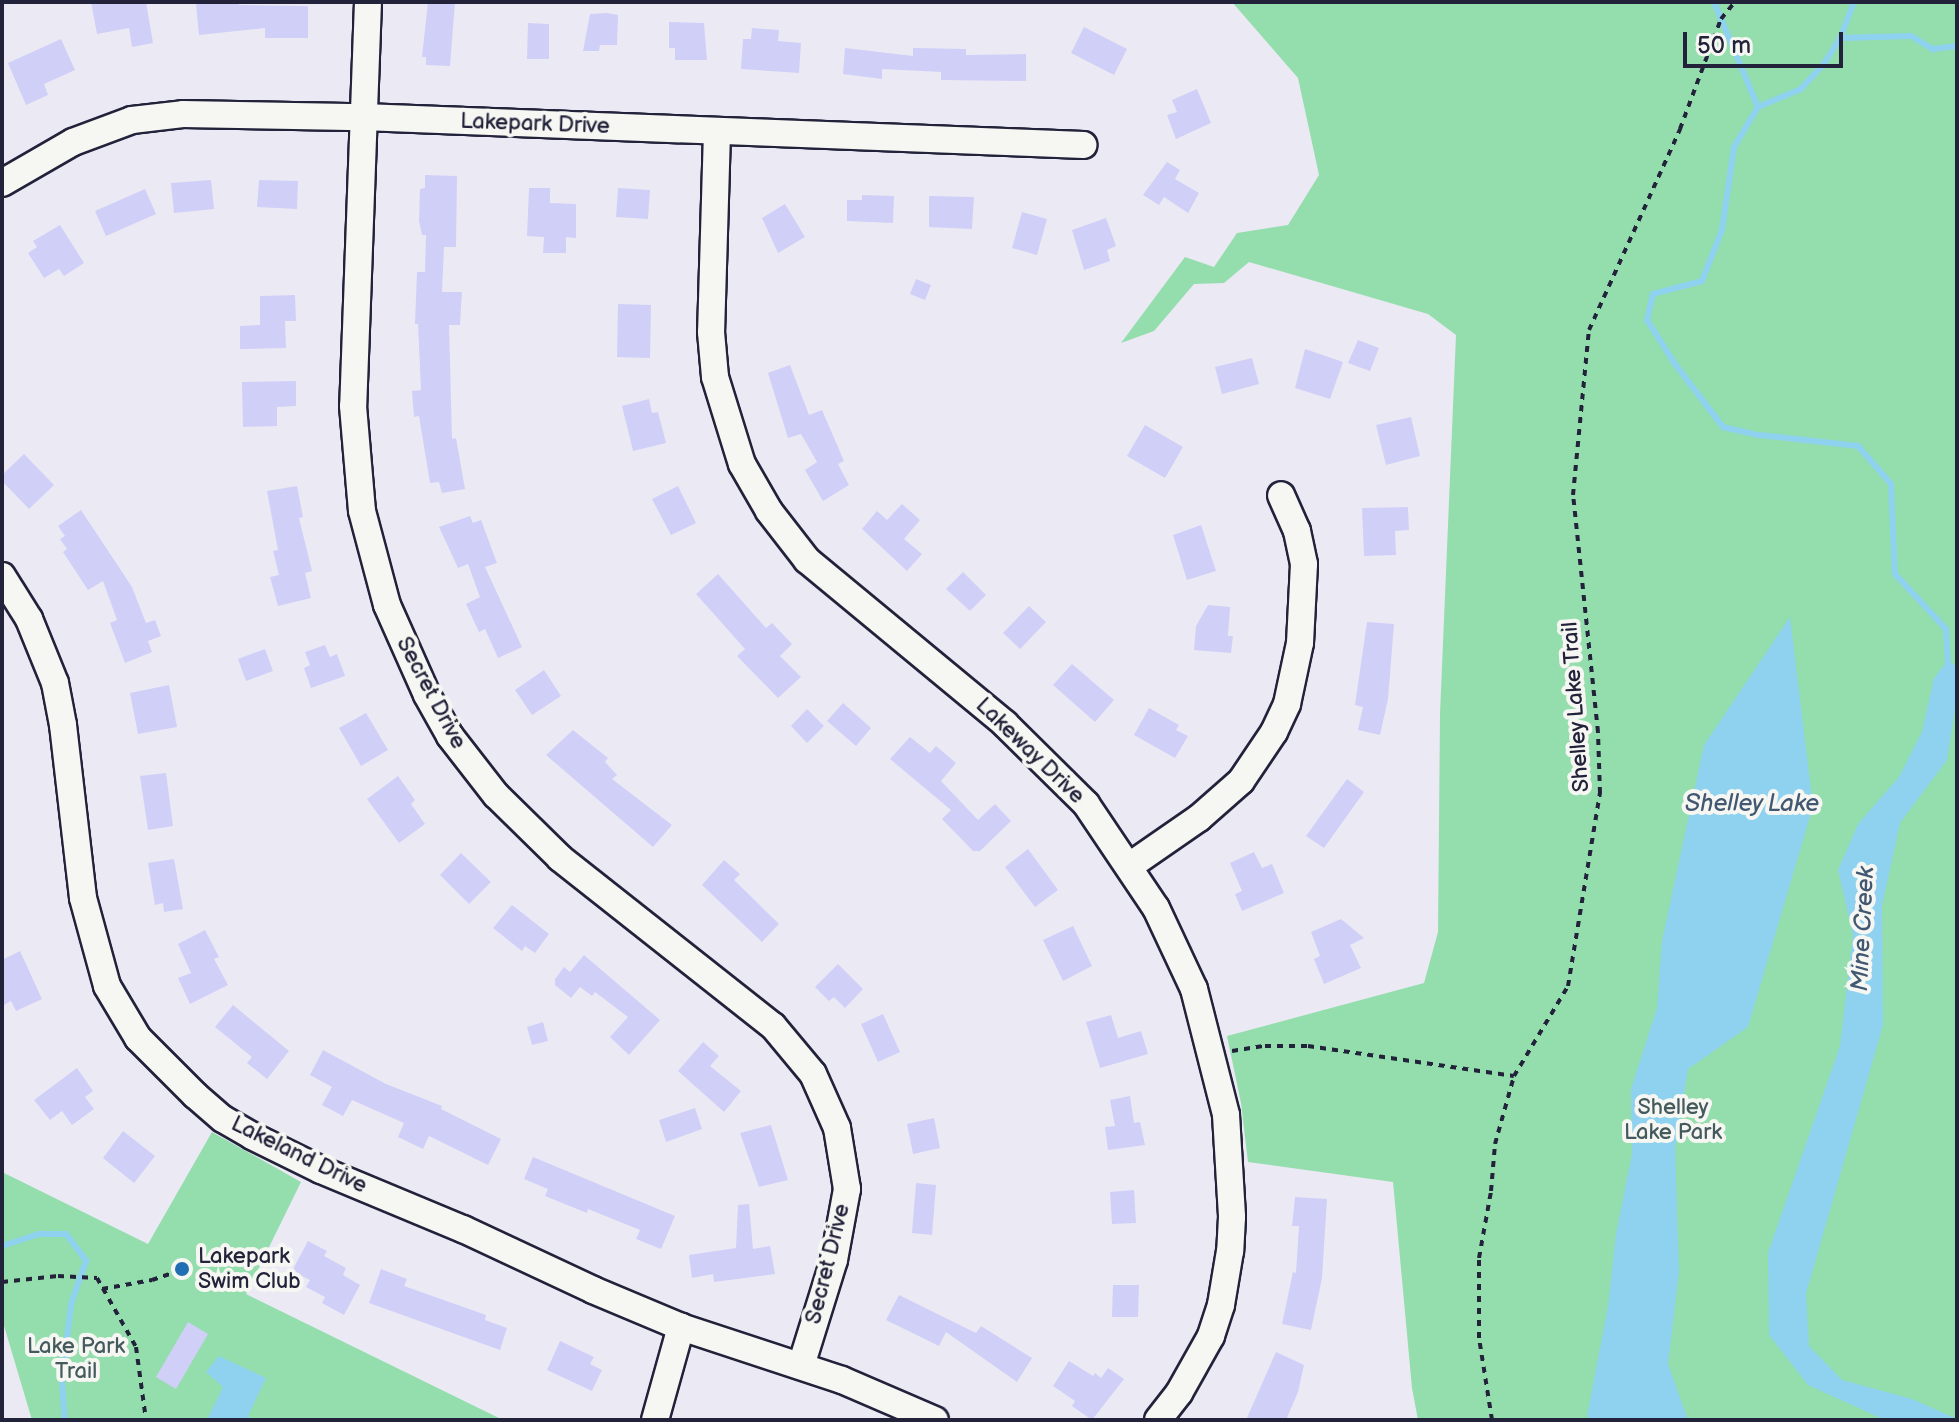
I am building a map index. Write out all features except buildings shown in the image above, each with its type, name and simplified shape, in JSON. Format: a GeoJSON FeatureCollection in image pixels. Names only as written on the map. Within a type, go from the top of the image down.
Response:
{"type":"FeatureCollection","features":[{"type":"Feature","properties":{"kind":"street","name":"Secret Drive"},"geometry":{"type":"LineString","coordinates":[[368,2],[355,454],[362,511],[387,605],[427,695],[450,736],[496,795],[560,858],[773,1026],[813,1074],[837,1128],[847,1189],[834,1260],[801,1366]]}},
{"type":"Feature","properties":{"kind":"street","name":"Lakepark Drive"},"geometry":{"type":"LineString","coordinates":[[2,183],[73,142],[132,120],[198,114],[363,117],[1083,145]]}},
{"type":"Feature","properties":{"kind":"street","name":"Lakeway Drive"},"geometry":{"type":"LineString","coordinates":[[717,132],[711,332],[715,377],[742,464],[769,511],[807,560],[985,706],[1054,768],[1086,804],[1131,865],[1181,954],[1213,1053],[1226,1115],[1232,1217],[1221,1305],[1211,1336],[1179,1393],[1158,1420]]}},
{"type":"Feature","properties":{"kind":"street"},"geometry":{"type":"LineString","coordinates":[[1131,865],[1199,818],[1241,781],[1274,732],[1287,704],[1300,643],[1304,564],[1297,531],[1281,495]]}},
{"type":"Feature","properties":{"kind":"street","name":"Lakeland Drive"},"geometry":{"type":"LineString","coordinates":[[2,576],[29,619],[55,683],[63,725],[83,898],[96,954],[124,1017],[155,1057],[223,1119],[321,1170],[681,1327],[801,1366],[918,1410],[935,1420]]}},
{"type":"Feature","properties":{"kind":"street"},"geometry":{"type":"LineString","coordinates":[[655,1420],[681,1327]]}},
{"type":"Feature","properties":{"kind":"path","name":"Shelley Lake Trail"},"geometry":{"type":"LineString","coordinates":[[1492,1420],[1479,1338],[1479,1258],[1499,1123],[1514,1076],[1568,986],[1600,793],[1598,732],[1573,495],[1589,330],[1680,129],[1721,19],[1735,2]]}},
{"type":"Feature","properties":{"kind":"path"},"geometry":{"type":"LineString","coordinates":[[1213,1053],[1265,1046],[1308,1046],[1514,1076]]}},
{"type":"Feature","properties":{"kind":"path"},"geometry":{"type":"LineString","coordinates":[[101,1289],[152,1280],[193,1266]]}},
{"type":"Feature","properties":{"kind":"path"},"geometry":{"type":"LineString","coordinates":[[2,1282],[58,1276],[97,1278],[136,1347],[146,1420]]}},
{"type":"Feature","properties":{"kind":"green space","name":"Shelley Lake Park"},"geometry":{"type":"Polygon","coordinates":[[[1232,2],[1957,2],[1957,1420],[1418,1420],[1412,1388],[1393,1182],[1248,1162],[1241,1103],[1227,1036],[1424,983],[1438,932],[1440,714],[1456,335],[1428,314],[1249,262],[1224,283],[1194,284],[1154,331],[1121,343],[1185,257],[1214,267],[1237,233],[1288,225],[1319,175],[1298,78],[1232,2]]]}},
{"type":"Feature","properties":{"kind":"green space","name":"Lakepark Swim Club"},"geometry":{"type":"Polygon","coordinates":[[[212,1132],[301,1182],[246,1294],[503,1420],[32,1420],[2,1319],[2,1172],[148,1244],[212,1132]]]}},
{"type":"Feature","properties":{"kind":"water","name":"Shelley Lake"},"geometry":{"type":"Polygon","coordinates":[[[1790,617],[1813,806],[1748,1027],[1688,1069],[1675,1148],[1679,1272],[1668,1364],[1688,1420],[1590,1420],[1587,1416],[1632,1154],[1631,1089],[1657,1008],[1662,941],[1704,745],[1790,617]]]}},
{"type":"Feature","properties":{"kind":"water","name":"Shelley Lake"},"geometry":{"type":"Polygon","coordinates":[[[1948,660],[1957,667],[1957,695],[1947,760],[1900,823],[1882,906],[1883,1025],[1806,1294],[1809,1346],[1842,1380],[1912,1399],[1957,1419],[1885,1420],[1808,1385],[1769,1335],[1768,1253],[1840,1046],[1853,935],[1838,870],[1858,824],[1899,777],[1922,732],[1934,678],[1948,660]]]}},
{"type":"Feature","properties":{"kind":"water"},"geometry":{"type":"Polygon","coordinates":[[[219,1356],[266,1378],[248,1416],[252,1420],[207,1420],[223,1387],[206,1372],[219,1356]]]}},
{"type":"Feature","properties":{"kind":"waterway"},"geometry":{"type":"LineString","coordinates":[[1714,2],[1758,107]]}},
{"type":"Feature","properties":{"kind":"waterway","name":"Mine Creek"},"geometry":{"type":"LineString","coordinates":[[1854,2],[1840,38],[1823,65],[1801,89],[1758,107],[1734,147],[1722,230],[1702,281],[1653,294],[1647,320],[1675,364],[1723,427],[1759,435],[1858,446],[1891,484],[1895,574],[1946,629],[1948,665]]}},
{"type":"Feature","properties":{"kind":"waterway"},"geometry":{"type":"LineString","coordinates":[[1840,38],[1911,36],[1933,49],[1957,46]]}},
{"type":"Feature","properties":{"kind":"waterway"},"geometry":{"type":"LineString","coordinates":[[2,1246],[38,1234],[66,1234],[86,1261],[71,1304],[62,1381],[65,1420]]}},
{"type":"Feature","properties":{"kind":"place","name":"Lakepark Swim Club"},"geometry":{"type":"Point","coordinates":[182,1269]}},
{"type":"Feature","properties":{"kind":"park label","name":"Lake Park Trail"},"geometry":{"type":"Point","coordinates":[76,1358]}}]}
